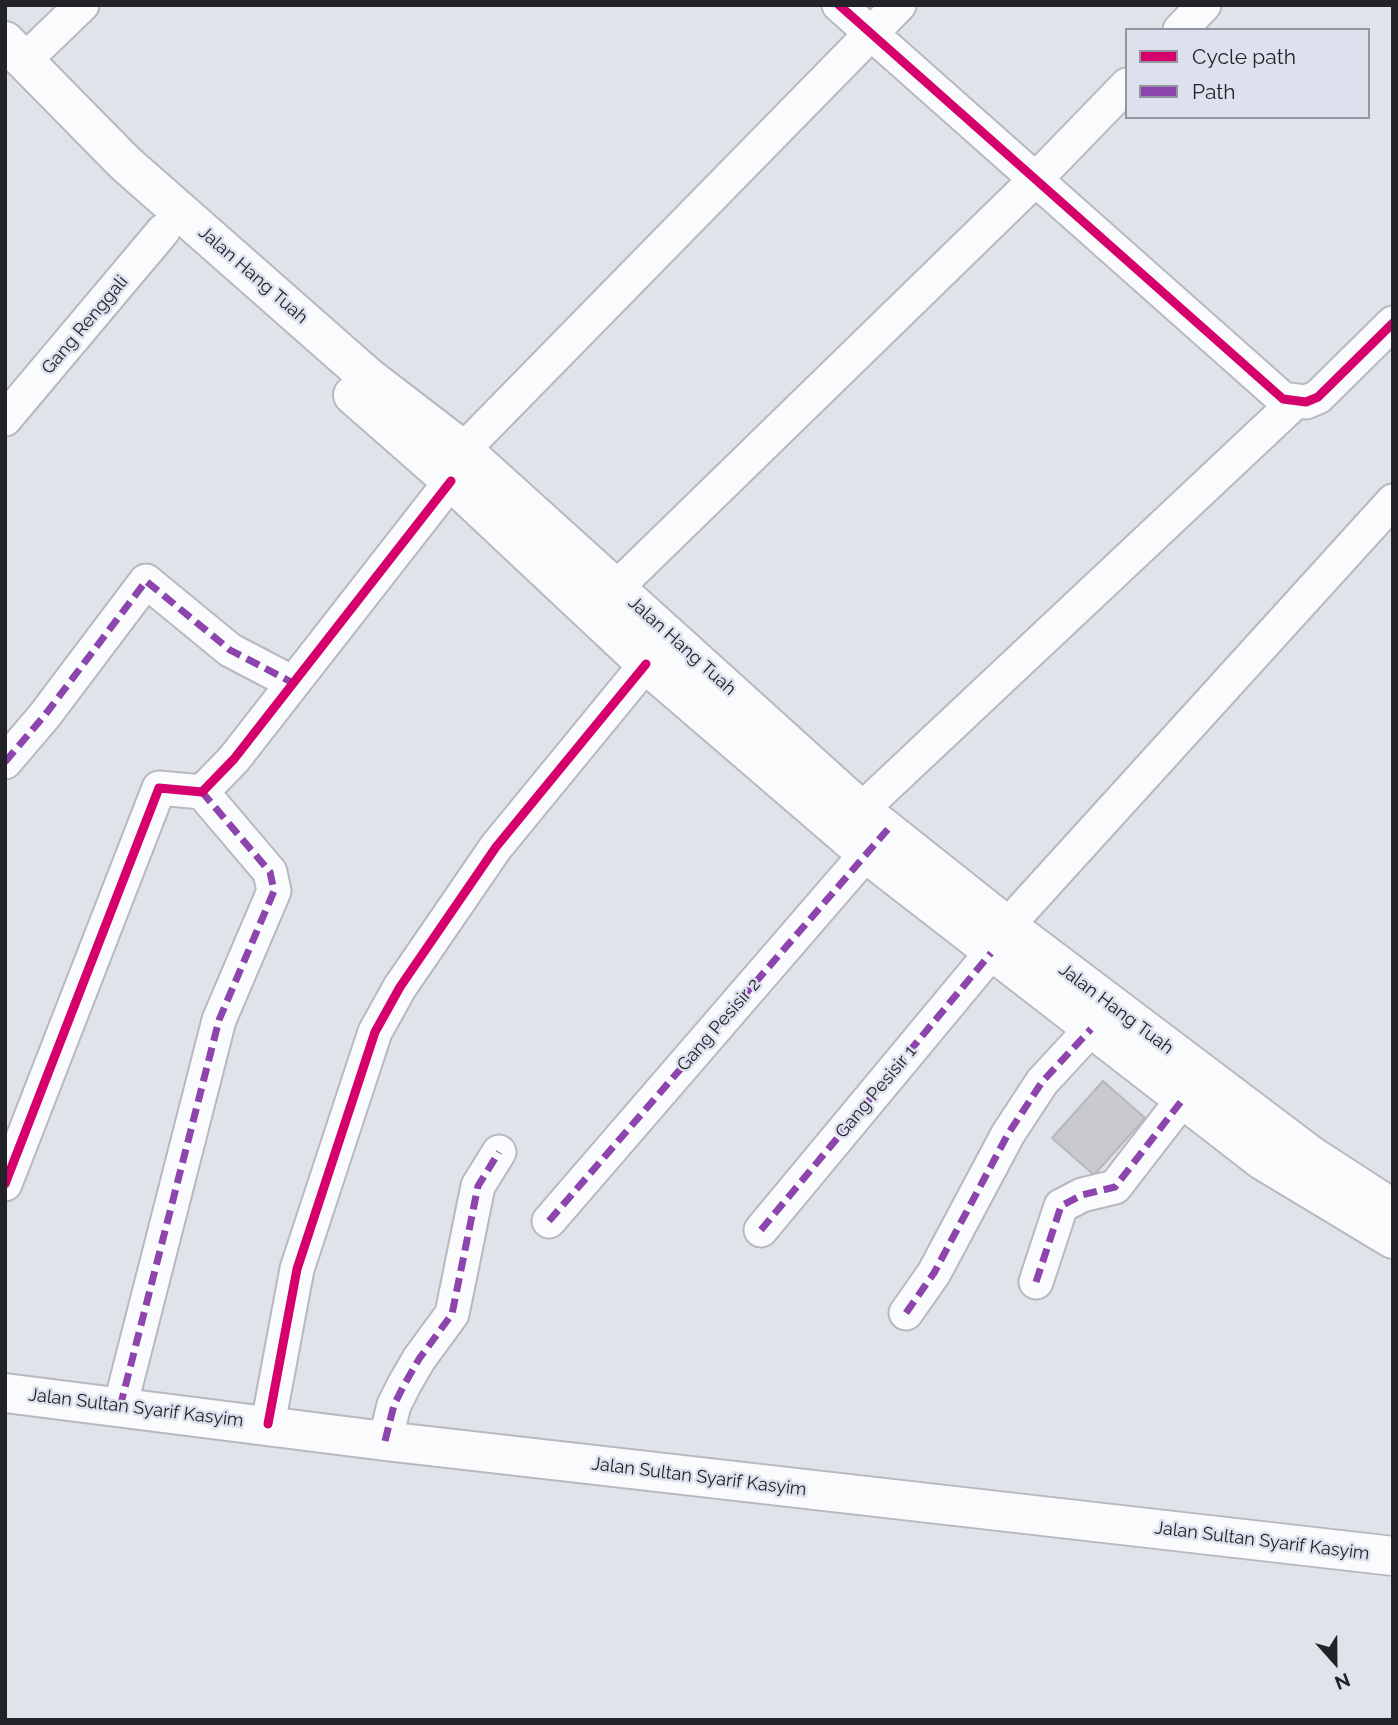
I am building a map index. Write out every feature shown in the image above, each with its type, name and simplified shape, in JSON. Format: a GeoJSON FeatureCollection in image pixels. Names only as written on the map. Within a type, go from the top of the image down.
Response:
{"type":"FeatureCollection","features":[{"type":"Feature","properties":{"kind":"main road","name":"Jalan Hang Tuah"},"geometry":{"type":"LineString","coordinates":[[12,60],[118,172],[163,231],[457,466],[617,587],[872,831],[999,940],[1091,1029],[1262,1160],[1393,1239]]}},
{"type":"Feature","properties":{"kind":"main road","name":"Jalan Hang Tuah"},"geometry":{"type":"LineString","coordinates":[[118,172],[368,377],[646,664],[872,831]]}},
{"type":"Feature","properties":{"kind":"main road","name":"Jalan Hang Tuah"},"geometry":{"type":"LineString","coordinates":[[999,940],[1310,1156],[1393,1209]]}},
{"type":"Feature","properties":{"kind":"main road","name":"Jalan Sultan Syarif Kasyim"},"geometry":{"type":"LineString","coordinates":[[5,1393],[268,1424],[385,1441],[1393,1556]]}},
{"type":"Feature","properties":{"kind":"street"},"geometry":{"type":"LineString","coordinates":[[12,60],[82,5]]}},
{"type":"Feature","properties":{"kind":"street"},"geometry":{"type":"LineString","coordinates":[[839,5],[1283,399],[1295,402],[1318,397],[1393,323]]}},
{"type":"Feature","properties":{"kind":"street"},"geometry":{"type":"LineString","coordinates":[[202,792],[234,759],[457,466],[900,5]]}},
{"type":"Feature","properties":{"kind":"street"},"geometry":{"type":"LineString","coordinates":[[1182,28],[1204,5]]}},
{"type":"Feature","properties":{"kind":"street"},"geometry":{"type":"LineString","coordinates":[[617,587],[1036,179],[1125,87]]}},
{"type":"Feature","properties":{"kind":"street","name":"Gang Renggali"},"geometry":{"type":"LineString","coordinates":[[5,419],[163,231]]}},
{"type":"Feature","properties":{"kind":"street","name":"Gang Pesisir 2"},"geometry":{"type":"LineString","coordinates":[[549,1221],[872,831],[1295,402]]}},
{"type":"Feature","properties":{"kind":"street","name":"Gang Pesisir 1"},"geometry":{"type":"LineString","coordinates":[[761,1230],[999,940],[1393,500]]}},
{"type":"Feature","properties":{"kind":"street"},"geometry":{"type":"LineString","coordinates":[[5,762],[45,715],[146,581],[230,650],[293,683]]}},
{"type":"Feature","properties":{"kind":"street"},"geometry":{"type":"LineString","coordinates":[[268,1424],[297,1269],[375,1032],[400,987],[496,847],[646,664]]}},
{"type":"Feature","properties":{"kind":"street"},"geometry":{"type":"LineString","coordinates":[[5,1184],[159,788],[202,792],[270,872],[274,891],[219,1020],[120,1407]]}},
{"type":"Feature","properties":{"kind":"street"},"geometry":{"type":"LineString","coordinates":[[906,1313],[934,1273],[990,1167],[1042,1082],[1091,1029]]}},
{"type":"Feature","properties":{"kind":"street"},"geometry":{"type":"LineString","coordinates":[[1036,1282],[1061,1206],[1082,1195],[1115,1187],[1183,1100]]}},
{"type":"Feature","properties":{"kind":"street"},"geometry":{"type":"LineString","coordinates":[[385,1441],[394,1405],[404,1385],[419,1359],[452,1314],[478,1186],[499,1152]]}},
{"type":"Feature","properties":{"kind":"building"},"geometry":{"type":"Polygon","coordinates":[[[1103,1081],[1145,1118],[1094,1175],[1052,1138],[1103,1081]]]}},
{"type":"Feature","properties":{"kind":"marked path"},"geometry":{"type":"LineString","coordinates":[[5,762],[45,715],[146,581],[230,650],[293,683]]}},
{"type":"Feature","properties":{"kind":"marked path"},"geometry":{"type":"LineString","coordinates":[[120,1407],[219,1020],[274,891],[270,872],[202,792]]}},
{"type":"Feature","properties":{"kind":"marked path"},"geometry":{"type":"LineString","coordinates":[[549,1221],[888,829]]}},
{"type":"Feature","properties":{"kind":"marked path"},"geometry":{"type":"LineString","coordinates":[[761,1230],[991,953]]}},
{"type":"Feature","properties":{"kind":"marked path"},"geometry":{"type":"LineString","coordinates":[[906,1313],[934,1273],[1008,1134],[1042,1082],[1091,1029]]}},
{"type":"Feature","properties":{"kind":"marked path"},"geometry":{"type":"LineString","coordinates":[[1036,1282],[1061,1206],[1082,1195],[1115,1187],[1183,1099]]}},
{"type":"Feature","properties":{"kind":"marked path"},"geometry":{"type":"LineString","coordinates":[[385,1441],[394,1405],[404,1385],[419,1359],[452,1314],[478,1186],[499,1152]]}},
{"type":"Feature","properties":{"kind":"cycle path"},"geometry":{"type":"LineString","coordinates":[[839,5],[1283,399],[1306,402],[1318,397],[1393,323]]}},
{"type":"Feature","properties":{"kind":"cycle path"},"geometry":{"type":"LineString","coordinates":[[5,1184],[159,788],[202,792],[234,759],[451,481]]}},
{"type":"Feature","properties":{"kind":"cycle path"},"geometry":{"type":"LineString","coordinates":[[268,1424],[297,1269],[375,1032],[400,987],[496,847],[646,664]]}}]}
